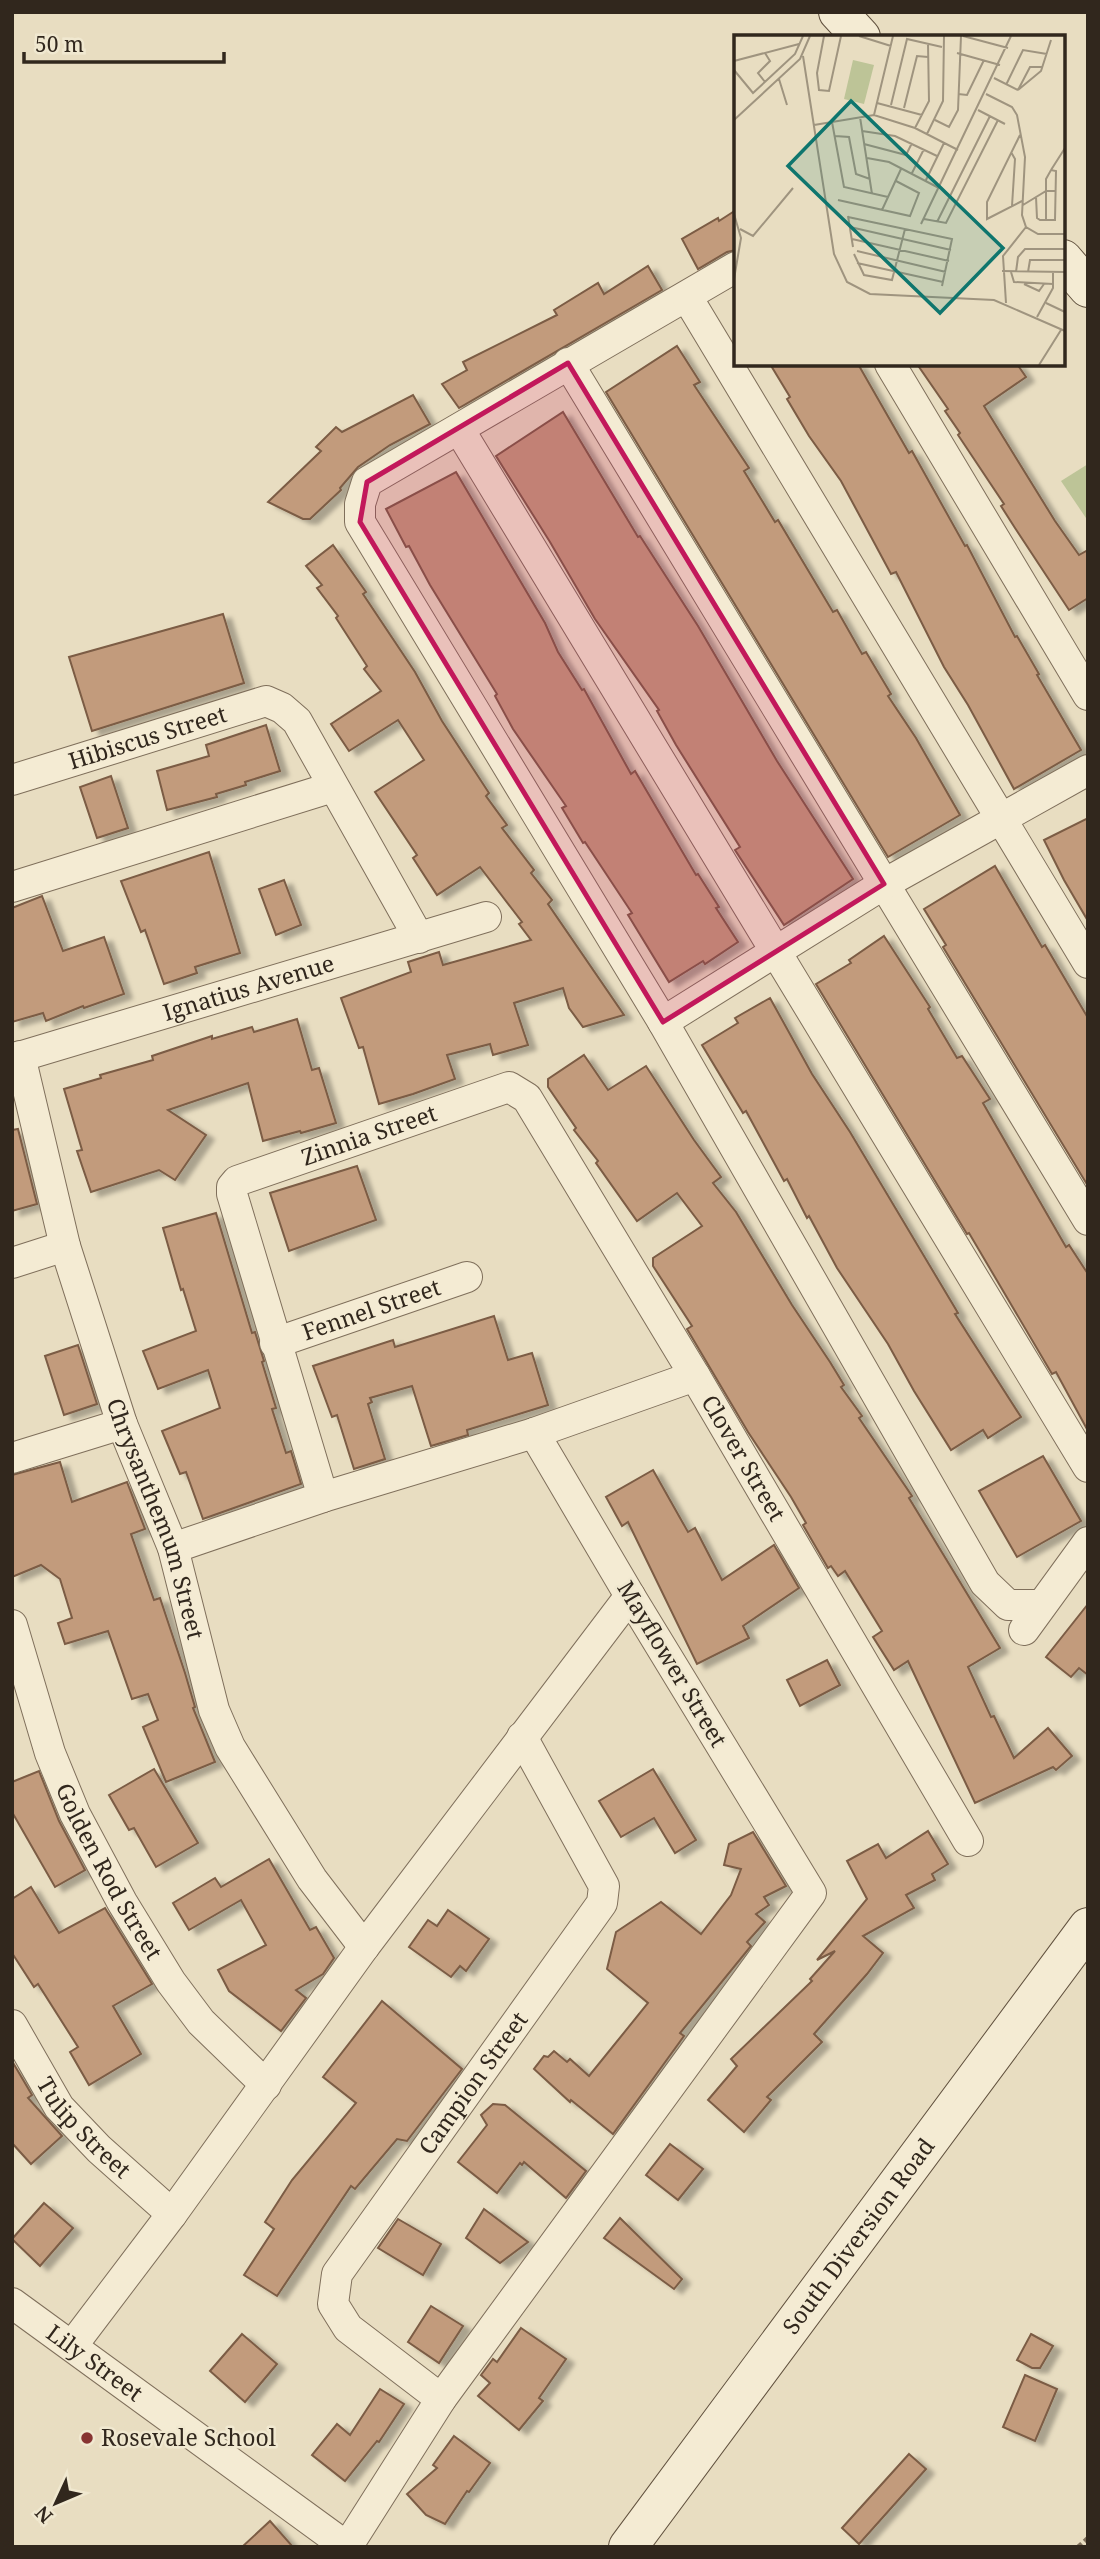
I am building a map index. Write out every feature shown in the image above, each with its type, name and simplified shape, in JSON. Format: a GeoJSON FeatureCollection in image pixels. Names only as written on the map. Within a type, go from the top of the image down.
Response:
{"type":"FeatureCollection","features":[{"type":"Feature","properties":{"kind":"main road"},"geometry":{"type":"LineString","coordinates":[[838,12],[859,35]]}},
{"type":"Feature","properties":{"kind":"main road"},"geometry":{"type":"LineString","coordinates":[[1065,260],[1088,288]]}},
{"type":"Feature","properties":{"kind":"main road","name":"South Diversion Road"},"geometry":{"type":"LineString","coordinates":[[628,2547],[1088,1927]]}},
{"type":"Feature","properties":{"kind":"street"},"geometry":{"type":"LineString","coordinates":[[734,268],[367,482],[360,504],[360,522],[663,1022],[985,1583],[1008,1605],[1041,1605]]}},
{"type":"Feature","properties":{"kind":"street"},"geometry":{"type":"LineString","coordinates":[[687,297],[1088,963]]}},
{"type":"Feature","properties":{"kind":"street"},"geometry":{"type":"LineString","coordinates":[[568,363],[1088,1220]]}},
{"type":"Feature","properties":{"kind":"street"},"geometry":{"type":"LineString","coordinates":[[891,366],[1088,695]]}},
{"type":"Feature","properties":{"kind":"street"},"geometry":{"type":"LineString","coordinates":[[459,429],[1088,1467]]}},
{"type":"Feature","properties":{"kind":"street","name":"Hibiscus Street"},"geometry":{"type":"LineString","coordinates":[[12,780],[266,701],[282,708],[297,721],[333,787]]}},
{"type":"Feature","properties":{"kind":"street"},"geometry":{"type":"LineString","coordinates":[[663,1022],[884,884],[1088,770]]}},
{"type":"Feature","properties":{"kind":"street"},"geometry":{"type":"LineString","coordinates":[[12,887],[333,787],[418,938]]}},
{"type":"Feature","properties":{"kind":"street","name":"Ignatius Avenue"},"geometry":{"type":"LineString","coordinates":[[16,1058],[486,918]]}},
{"type":"Feature","properties":{"kind":"street","name":"Chrysanthemum Street"},"geometry":{"type":"LineString","coordinates":[[16,1058],[65,1246],[122,1424],[173,1548],[214,1710],[230,1747],[312,1879],[364,1947]]}},
{"type":"Feature","properties":{"kind":"street","name":"Zinnia Street"},"geometry":{"type":"LineString","coordinates":[[275,1343],[232,1194],[232,1187],[237,1181],[509,1087]]}},
{"type":"Feature","properties":{"kind":"street","name":"Clover Street"},"geometry":{"type":"LineString","coordinates":[[509,1087],[527,1098],[695,1376],[968,1841]]}},
{"type":"Feature","properties":{"kind":"street"},"geometry":{"type":"LineString","coordinates":[[12,1263],[65,1246]]}},
{"type":"Feature","properties":{"kind":"street","name":"Fennel Street"},"geometry":{"type":"LineString","coordinates":[[275,1343],[467,1277]]}},
{"type":"Feature","properties":{"kind":"street"},"geometry":{"type":"LineString","coordinates":[[275,1343],[323,1497]]}},
{"type":"Feature","properties":{"kind":"street"},"geometry":{"type":"LineString","coordinates":[[173,1548],[323,1497],[534,1433],[695,1376]]}},
{"type":"Feature","properties":{"kind":"street"},"geometry":{"type":"LineString","coordinates":[[12,1458],[122,1424]]}},
{"type":"Feature","properties":{"kind":"street","name":"Mayflower Street"},"geometry":{"type":"LineString","coordinates":[[441,2399],[811,1893],[534,1433]]}},
{"type":"Feature","properties":{"kind":"street"},"geometry":{"type":"LineString","coordinates":[[1024,1630],[1088,1542]]}},
{"type":"Feature","properties":{"kind":"street"},"geometry":{"type":"LineString","coordinates":[[72,2346],[172,2214],[364,1947],[630,1596]]}},
{"type":"Feature","properties":{"kind":"street","name":"Golden Rod Street"},"geometry":{"type":"LineString","coordinates":[[12,1625],[50,1753],[70,1802],[122,1902],[171,1982],[201,2021],[266,2085]]}},
{"type":"Feature","properties":{"kind":"street","name":"Campion Street"},"geometry":{"type":"LineString","coordinates":[[441,2399],[348,2328],[333,2304],[337,2274],[602,1903],[604,1886],[523,1737]]}},
{"type":"Feature","properties":{"kind":"street","name":"Tulip Street"},"geometry":{"type":"LineString","coordinates":[[12,2025],[60,2107],[99,2149],[172,2214]]}},
{"type":"Feature","properties":{"kind":"street","name":"Lily Street"},"geometry":{"type":"LineString","coordinates":[[12,2303],[347,2547]]}},
{"type":"Feature","properties":{"kind":"street"},"geometry":{"type":"LineString","coordinates":[[347,2547],[441,2399]]}},
{"type":"Feature","properties":{"kind":"path"},"geometry":{"type":"LineString","coordinates":[[1078,2547],[1088,2538]]}},
{"type":"Feature","properties":{"kind":"highlighted area"},"geometry":{"type":"Polygon","coordinates":[[[568,363],[884,884],[663,1022],[360,522],[367,482],[568,363]]]}},
{"type":"Feature","properties":{"kind":"green space"},"geometry":{"type":"Polygon","coordinates":[[[1088,464],[1088,521],[1061,481],[1088,464]]]}},
{"type":"Feature","properties":{"kind":"building"},"geometry":{"type":"Polygon","coordinates":[[[734,211],[734,250],[698,269],[682,239],[718,218],[719,221],[734,211]]]}},
{"type":"Feature","properties":{"kind":"building"},"geometry":{"type":"Polygon","coordinates":[[[648,266],[662,290],[459,408],[442,384],[467,370],[463,362],[557,315],[554,310],[598,283],[604,294],[648,266]]]}},
{"type":"Feature","properties":{"kind":"building"},"geometry":{"type":"Polygon","coordinates":[[[677,346],[700,382],[694,385],[749,468],[744,471],[775,522],[778,520],[833,612],[837,610],[862,654],[866,652],[891,694],[888,696],[916,738],[960,815],[888,857],[606,392],[677,346]]]}},
{"type":"Feature","properties":{"kind":"building"},"geometry":{"type":"Polygon","coordinates":[[[771,366],[859,366],[909,453],[912,451],[965,546],[967,545],[1015,637],[1017,636],[1081,750],[1014,789],[944,667],[896,572],[891,574],[841,481],[787,399],[790,397],[771,366]]]}},
{"type":"Feature","properties":{"kind":"building"},"geometry":{"type":"Polygon","coordinates":[[[918,366],[1018,366],[1026,377],[984,406],[1079,555],[1088,550],[1088,598],[1069,610],[958,435],[960,433],[945,411],[948,409],[918,366]]]}},
{"type":"Feature","properties":{"kind":"building"},"geometry":{"type":"Polygon","coordinates":[[[413,395],[430,424],[390,445],[358,467],[341,490],[310,519],[303,519],[268,502],[321,451],[316,447],[336,427],[342,432],[413,395]]]}},
{"type":"Feature","properties":{"kind":"building"},"geometry":{"type":"Polygon","coordinates":[[[563,412],[638,537],[640,536],[698,626],[777,761],[853,879],[784,925],[735,850],[740,847],[676,745],[657,711],[659,710],[595,619],[496,456],[563,412]]]}},
{"type":"Feature","properties":{"kind":"building"},"geometry":{"type":"Polygon","coordinates":[[[456,472],[631,774],[635,771],[738,942],[705,964],[703,961],[669,982],[628,915],[632,913],[585,842],[583,843],[562,808],[566,806],[513,729],[495,696],[497,694],[409,546],[406,547],[386,509],[456,472]]]}},
{"type":"Feature","properties":{"kind":"building"},"geometry":{"type":"Polygon","coordinates":[[[333,545],[366,592],[363,594],[415,672],[442,721],[489,793],[486,796],[507,825],[502,828],[534,870],[531,873],[552,900],[548,904],[624,1015],[583,1027],[569,1008],[563,988],[514,1003],[528,1045],[493,1055],[490,1044],[447,1055],[455,1079],[379,1104],[363,1047],[359,1048],[341,998],[411,972],[408,962],[439,952],[443,965],[531,940],[519,924],[522,922],[480,867],[437,895],[413,858],[417,855],[375,792],[424,760],[398,720],[349,751],[331,724],[381,691],[364,669],[367,666],[336,618],[338,616],[317,588],[322,585],[306,566],[333,545]]]}},
{"type":"Feature","properties":{"kind":"building"},"geometry":{"type":"Polygon","coordinates":[[[223,614],[244,683],[92,731],[69,657],[223,614]]]}},
{"type":"Feature","properties":{"kind":"building"},"geometry":{"type":"Polygon","coordinates":[[[266,725],[280,771],[245,782],[246,785],[216,794],[217,797],[167,810],[157,771],[209,756],[206,745],[266,725]]]}},
{"type":"Feature","properties":{"kind":"building"},"geometry":{"type":"Polygon","coordinates":[[[111,776],[128,828],[97,838],[80,787],[111,776]]]}},
{"type":"Feature","properties":{"kind":"building"},"geometry":{"type":"Polygon","coordinates":[[[1088,818],[1088,921],[1044,840],[1088,818]]]}},
{"type":"Feature","properties":{"kind":"building"},"geometry":{"type":"Polygon","coordinates":[[[209,852],[240,953],[195,967],[197,973],[164,984],[145,930],[141,932],[121,881],[209,852]]]}},
{"type":"Feature","properties":{"kind":"building"},"geometry":{"type":"Polygon","coordinates":[[[995,866],[1042,947],[1045,945],[1088,1018],[1088,1186],[943,947],[946,945],[924,909],[995,866]]]}},
{"type":"Feature","properties":{"kind":"building"},"geometry":{"type":"Polygon","coordinates":[[[284,880],[301,925],[276,935],[259,889],[284,880]]]}},
{"type":"Feature","properties":{"kind":"building"},"geometry":{"type":"Polygon","coordinates":[[[42,896],[63,951],[104,937],[124,994],[46,1021],[43,1013],[12,1022],[12,908],[42,896]]]}},
{"type":"Feature","properties":{"kind":"building"},"geometry":{"type":"Polygon","coordinates":[[[884,936],[930,1007],[928,1009],[957,1058],[962,1056],[990,1099],[983,1103],[1066,1247],[1069,1245],[1088,1274],[1088,1431],[1056,1372],[1052,1374],[816,984],[851,963],[849,960],[884,936]]]}},
{"type":"Feature","properties":{"kind":"building"},"geometry":{"type":"Polygon","coordinates":[[[770,998],[812,1074],[850,1132],[958,1313],[955,1314],[1021,1417],[988,1438],[983,1430],[951,1450],[888,1344],[837,1268],[787,1179],[784,1181],[746,1111],[743,1113],[702,1045],[738,1023],[735,1018],[770,998]]]}},
{"type":"Feature","properties":{"kind":"building"},"geometry":{"type":"Polygon","coordinates":[[[297,1019],[312,1070],[319,1068],[336,1123],[263,1141],[248,1083],[168,1110],[206,1135],[175,1180],[159,1170],[91,1192],[77,1151],[82,1150],[64,1089],[101,1078],[100,1075],[153,1060],[152,1056],[212,1036],[212,1039],[252,1027],[254,1032],[297,1019]]]}},
{"type":"Feature","properties":{"kind":"building"},"geometry":{"type":"Polygon","coordinates":[[[584,1055],[608,1090],[646,1066],[721,1177],[713,1183],[736,1212],[830,1362],[844,1385],[841,1387],[862,1416],[859,1418],[912,1496],[909,1498],[1000,1648],[968,1667],[1014,1758],[1048,1728],[1072,1756],[1056,1770],[1053,1767],[975,1803],[908,1661],[894,1670],[873,1637],[882,1631],[845,1571],[838,1576],[831,1566],[828,1568],[803,1525],[806,1523],[791,1497],[748,1432],[687,1329],[692,1326],[653,1266],[653,1258],[702,1226],[677,1193],[637,1221],[574,1130],[576,1128],[548,1087],[548,1079],[584,1055]]]}},
{"type":"Feature","properties":{"kind":"building"},"geometry":{"type":"Polygon","coordinates":[[[18,1129],[37,1204],[12,1211],[12,1130],[18,1129]]]}},
{"type":"Feature","properties":{"kind":"building"},"geometry":{"type":"Polygon","coordinates":[[[357,1166],[376,1220],[289,1251],[270,1193],[357,1166]]]}},
{"type":"Feature","properties":{"kind":"building"},"geometry":{"type":"Polygon","coordinates":[[[216,1213],[252,1333],[255,1332],[264,1361],[262,1362],[276,1408],[272,1409],[286,1453],[291,1451],[301,1484],[203,1519],[186,1472],[180,1474],[162,1431],[220,1408],[208,1370],[158,1389],[143,1351],[196,1331],[163,1228],[216,1213]]]}},
{"type":"Feature","properties":{"kind":"building"},"geometry":{"type":"Polygon","coordinates":[[[494,1316],[508,1360],[532,1353],[548,1405],[467,1430],[468,1435],[431,1446],[412,1386],[370,1398],[372,1402],[368,1404],[385,1459],[354,1469],[337,1415],[332,1417],[313,1366],[393,1340],[395,1347],[494,1316]]]}},
{"type":"Feature","properties":{"kind":"building"},"geometry":{"type":"Polygon","coordinates":[[[78,1345],[97,1404],[64,1415],[45,1356],[78,1345]]]}},
{"type":"Feature","properties":{"kind":"building"},"geometry":{"type":"Polygon","coordinates":[[[1043,1456],[1081,1521],[1017,1557],[979,1491],[1043,1456]]]}},
{"type":"Feature","properties":{"kind":"building"},"geometry":{"type":"Polygon","coordinates":[[[60,1462],[72,1502],[127,1482],[145,1529],[131,1534],[154,1600],[160,1598],[185,1673],[195,1707],[193,1708],[215,1762],[166,1782],[143,1727],[158,1720],[148,1694],[132,1699],[108,1631],[65,1644],[58,1623],[72,1618],[60,1579],[41,1565],[12,1577],[12,1475],[60,1462]]]}},
{"type":"Feature","properties":{"kind":"building"},"geometry":{"type":"Polygon","coordinates":[[[653,1470],[688,1532],[695,1528],[722,1580],[774,1545],[799,1588],[743,1626],[749,1638],[697,1664],[628,1522],[622,1526],[606,1497],[653,1470]]]}},
{"type":"Feature","properties":{"kind":"building"},"geometry":{"type":"Polygon","coordinates":[[[1088,1604],[1088,1675],[1079,1668],[1071,1677],[1046,1657],[1088,1604]]]}},
{"type":"Feature","properties":{"kind":"building"},"geometry":{"type":"Polygon","coordinates":[[[827,1660],[840,1685],[800,1706],[787,1680],[827,1660]]]}},
{"type":"Feature","properties":{"kind":"building"},"geometry":{"type":"Polygon","coordinates":[[[154,1769],[198,1843],[156,1867],[134,1828],[129,1830],[109,1795],[154,1769]]]}},
{"type":"Feature","properties":{"kind":"building"},"geometry":{"type":"Polygon","coordinates":[[[653,1769],[696,1840],[675,1853],[654,1818],[621,1837],[599,1801],[653,1769]]]}},
{"type":"Feature","properties":{"kind":"building"},"geometry":{"type":"Polygon","coordinates":[[[39,1771],[59,1821],[85,1870],[55,1887],[12,1812],[12,1782],[39,1771]]]}},
{"type":"Feature","properties":{"kind":"building"},"geometry":{"type":"Polygon","coordinates":[[[928,1831],[948,1864],[932,1874],[935,1880],[906,1895],[914,1908],[863,1936],[883,1953],[814,2034],[822,2042],[767,2097],[771,2100],[744,2132],[708,2100],[737,2066],[731,2059],[812,1981],[810,1979],[835,1951],[817,1960],[867,1899],[847,1861],[878,1844],[886,1858],[928,1831]]]}},
{"type":"Feature","properties":{"kind":"building"},"geometry":{"type":"Polygon","coordinates":[[[753,1832],[786,1886],[764,1897],[769,1905],[756,1914],[765,1922],[747,1942],[751,1946],[680,2033],[684,2036],[613,2134],[571,2100],[570,2102],[534,2069],[544,2056],[548,2057],[554,2051],[567,2062],[570,2059],[589,2076],[648,2003],[607,1969],[616,1932],[661,1902],[701,1934],[731,1895],[741,1869],[724,1865],[729,1844],[753,1832]]]}},
{"type":"Feature","properties":{"kind":"building"},"geometry":{"type":"Polygon","coordinates":[[[269,1859],[310,1930],[316,1927],[334,1958],[323,1974],[296,1990],[306,1998],[281,2031],[229,1991],[218,1970],[266,1945],[241,1900],[189,1930],[173,1903],[215,1878],[221,1887],[269,1859]]]}},
{"type":"Feature","properties":{"kind":"building"},"geometry":{"type":"Polygon","coordinates":[[[31,1887],[59,1933],[105,1908],[152,1984],[113,2006],[141,2054],[89,2085],[70,2052],[78,2047],[38,1984],[34,1987],[12,1953],[12,1899],[31,1887]]]}},
{"type":"Feature","properties":{"kind":"building"},"geometry":{"type":"Polygon","coordinates":[[[448,1910],[489,1939],[466,1971],[460,1966],[451,1977],[409,1947],[428,1920],[437,1926],[448,1910]]]}},
{"type":"Feature","properties":{"kind":"building"},"geometry":{"type":"Polygon","coordinates":[[[382,2001],[462,2069],[407,2141],[397,2139],[355,2189],[351,2186],[277,2296],[244,2275],[274,2229],[265,2222],[292,2180],[356,2103],[323,2077],[382,2001]]]}},
{"type":"Feature","properties":{"kind":"building"},"geometry":{"type":"Polygon","coordinates":[[[12,2061],[32,2095],[28,2098],[62,2136],[31,2164],[12,2143],[12,2061]]]}},
{"type":"Feature","properties":{"kind":"building"},"geometry":{"type":"Polygon","coordinates":[[[493,2104],[505,2105],[586,2171],[566,2198],[524,2162],[522,2165],[520,2163],[497,2193],[458,2162],[487,2125],[481,2115],[493,2104]]]}},
{"type":"Feature","properties":{"kind":"building"},"geometry":{"type":"Polygon","coordinates":[[[670,2144],[703,2169],[678,2200],[646,2175],[670,2144]]]}},
{"type":"Feature","properties":{"kind":"building"},"geometry":{"type":"Polygon","coordinates":[[[44,2203],[73,2228],[40,2266],[12,2239],[44,2203]]]}},
{"type":"Feature","properties":{"kind":"building"},"geometry":{"type":"Polygon","coordinates":[[[484,2209],[528,2242],[500,2263],[466,2238],[484,2209]]]}},
{"type":"Feature","properties":{"kind":"building"},"geometry":{"type":"Polygon","coordinates":[[[620,2218],[682,2279],[674,2289],[604,2238],[620,2218]]]}},
{"type":"Feature","properties":{"kind":"building"},"geometry":{"type":"Polygon","coordinates":[[[398,2219],[441,2244],[423,2275],[378,2248],[398,2219]]]}},
{"type":"Feature","properties":{"kind":"building"},"geometry":{"type":"Polygon","coordinates":[[[431,2306],[463,2326],[439,2363],[408,2342],[431,2306]]]}},
{"type":"Feature","properties":{"kind":"building"},"geometry":{"type":"Polygon","coordinates":[[[521,2328],[566,2359],[539,2398],[543,2401],[519,2430],[478,2396],[490,2383],[481,2375],[493,2359],[497,2362],[521,2328]]]}},
{"type":"Feature","properties":{"kind":"building"},"geometry":{"type":"Polygon","coordinates":[[[242,2334],[277,2364],[245,2402],[210,2371],[242,2334]]]}},
{"type":"Feature","properties":{"kind":"building"},"geometry":{"type":"Polygon","coordinates":[[[1031,2334],[1053,2346],[1040,2368],[1032,2368],[1017,2360],[1031,2334]]]}},
{"type":"Feature","properties":{"kind":"building"},"geometry":{"type":"Polygon","coordinates":[[[1025,2375],[1057,2389],[1035,2441],[1003,2427],[1025,2375]]]}},
{"type":"Feature","properties":{"kind":"building"},"geometry":{"type":"Polygon","coordinates":[[[380,2389],[404,2404],[379,2442],[377,2441],[345,2481],[312,2455],[337,2424],[350,2435],[380,2389]]]}},
{"type":"Feature","properties":{"kind":"building"},"geometry":{"type":"Polygon","coordinates":[[[454,2436],[490,2463],[445,2524],[426,2515],[407,2494],[437,2468],[433,2465],[454,2436]]]}},
{"type":"Feature","properties":{"kind":"building"},"geometry":{"type":"Polygon","coordinates":[[[909,2454],[926,2469],[859,2544],[842,2528],[909,2454]]]}},
{"type":"Feature","properties":{"kind":"building"},"geometry":{"type":"Polygon","coordinates":[[[270,2521],[293,2547],[242,2547],[270,2521]]]}},
{"type":"Feature","properties":{"kind":"place","name":"Rosevale School"},"geometry":{"type":"Point","coordinates":[87,2438]}}]}
